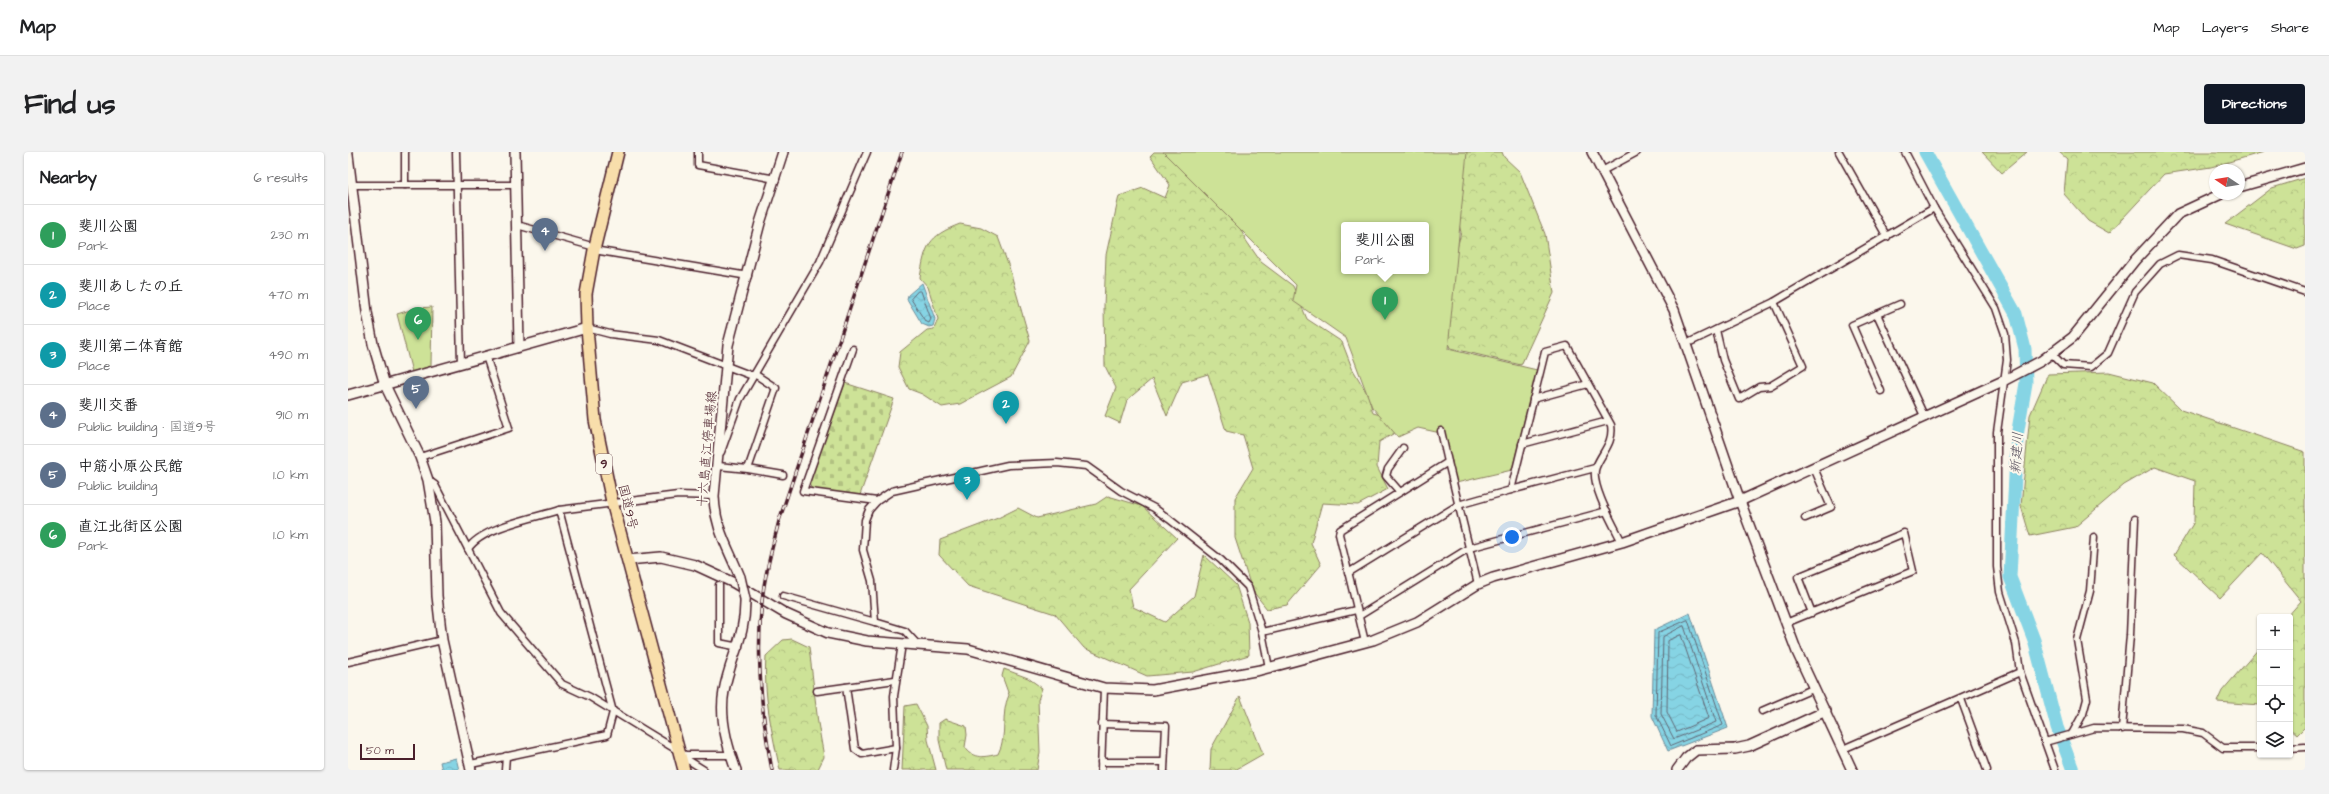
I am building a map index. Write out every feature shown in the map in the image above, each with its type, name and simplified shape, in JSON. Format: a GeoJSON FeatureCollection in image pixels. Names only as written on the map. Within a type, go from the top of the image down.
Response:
{"type":"FeatureCollection","features":[{"type":"Feature","properties":{"kind":"highway","name":"国道9号"},"geometry":{"type":"LineString","coordinates":[[618,152],[594,248],[586,294],[594,420],[612,502],[682,754],[684,770]]}},
{"type":"Feature","properties":{"kind":"street"},"geometry":{"type":"LineString","coordinates":[[404,185],[405,152]]}},
{"type":"Feature","properties":{"kind":"street"},"geometry":{"type":"LineString","coordinates":[[456,152],[461,363]]}},
{"type":"Feature","properties":{"kind":"street"},"geometry":{"type":"LineString","coordinates":[[515,152],[519,346]]}},
{"type":"Feature","properties":{"kind":"street"},"geometry":{"type":"LineString","coordinates":[[698,152],[698,165],[776,179]]}},
{"type":"Feature","properties":{"kind":"street","name":"十六島直江停車場線"},"geometry":{"type":"LineString","coordinates":[[736,770],[730,755],[722,711],[724,692],[744,628],[745,599],[740,577],[719,532],[715,515],[714,496],[728,345],[748,276],[760,223],[776,179],[783,152]]}},
{"type":"Feature","properties":{"kind":"street"},"geometry":{"type":"LineString","coordinates":[[783,475],[718,462],[740,399],[756,375],[820,262],[867,152]]}},
{"type":"Feature","properties":{"kind":"street"},"geometry":{"type":"LineString","coordinates":[[1592,152],[1674,310],[1740,501],[1797,652],[1826,711],[1852,770]]}},
{"type":"Feature","properties":{"kind":"street"},"geometry":{"type":"LineString","coordinates":[[1602,171],[1637,152]]}},
{"type":"Feature","properties":{"kind":"street"},"geometry":{"type":"LineString","coordinates":[[1838,152],[1887,237]]}},
{"type":"Feature","properties":{"kind":"street"},"geometry":{"type":"LineString","coordinates":[[1905,152],[1934,208],[1996,308],[2006,334],[2007,360],[1997,432],[1997,566],[2000,592],[2016,643],[2020,672],[2055,770]]}},
{"type":"Feature","properties":{"kind":"street"},"geometry":{"type":"LineString","coordinates":[[348,155],[353,185],[367,312],[373,344],[385,385],[420,457],[428,480],[435,522],[437,596],[442,640],[471,767],[506,756],[607,735],[613,712],[559,510]]}},
{"type":"Feature","properties":{"kind":"street"},"geometry":{"type":"LineString","coordinates":[[2245,185],[2305,168]]}},
{"type":"Feature","properties":{"kind":"street"},"geometry":{"type":"LineString","coordinates":[[353,185],[516,185]]}},
{"type":"Feature","properties":{"kind":"street"},"geometry":{"type":"LineString","coordinates":[[627,560],[661,557],[695,565],[734,583],[786,614],[828,633],[867,641],[968,649],[1104,688],[1153,690],[1269,668],[1394,634],[1417,622],[1478,584],[1521,569],[1622,542],[1740,501],[1925,418],[2005,380],[2041,361],[2073,337],[2135,260],[2178,214],[2209,200]]}},
{"type":"Feature","properties":{"kind":"street"},"geometry":{"type":"LineString","coordinates":[[1686,344],[1774,302],[1934,208]]}},
{"type":"Feature","properties":{"kind":"street"},"geometry":{"type":"LineString","coordinates":[[517,226],[594,248],[748,276]]}},
{"type":"Feature","properties":{"kind":"street"},"geometry":{"type":"LineString","coordinates":[[2051,353],[2063,365],[2091,367],[2108,353],[2135,292],[2160,264],[2178,255],[2212,260],[2305,292]]}},
{"type":"Feature","properties":{"kind":"street"},"geometry":{"type":"LineString","coordinates":[[1716,330],[1723,360],[1739,399],[1759,387],[1770,386],[1803,366],[1774,302]]}},
{"type":"Feature","properties":{"kind":"street"},"geometry":{"type":"LineString","coordinates":[[1881,391],[1852,325],[1900,304]]}},
{"type":"Feature","properties":{"kind":"street"},"geometry":{"type":"LineString","coordinates":[[1877,314],[1925,418]]}},
{"type":"Feature","properties":{"kind":"street"},"geometry":{"type":"LineString","coordinates":[[348,395],[587,328],[610,334],[659,340],[750,375],[756,375],[776,388],[748,469]]}},
{"type":"Feature","properties":{"kind":"street"},"geometry":{"type":"LineString","coordinates":[[1511,490],[1545,352],[1567,346],[1608,421],[1612,434],[1610,444],[1595,468],[1598,489],[1607,512],[1622,542]]}},
{"type":"Feature","properties":{"kind":"street"},"geometry":{"type":"LineString","coordinates":[[853,349],[804,491],[877,501]]}},
{"type":"Feature","properties":{"kind":"street"},"geometry":{"type":"LineString","coordinates":[[420,457],[509,428],[486,356]]}},
{"type":"Feature","properties":{"kind":"street"},"geometry":{"type":"LineString","coordinates":[[1533,399],[1588,384]]}},
{"type":"Feature","properties":{"kind":"street"},"geometry":{"type":"LineString","coordinates":[[1522,444],[1608,421]]}},
{"type":"Feature","properties":{"kind":"street"},"geometry":{"type":"LineString","coordinates":[[1441,431],[1478,584]]}},
{"type":"Feature","properties":{"kind":"street"},"geometry":{"type":"LineString","coordinates":[[1400,492],[1386,476],[1388,468],[1403,448]]}},
{"type":"Feature","properties":{"kind":"street"},"geometry":{"type":"LineString","coordinates":[[1365,642],[1359,616],[1356,610],[1339,534],[1340,530],[1448,462]]}},
{"type":"Feature","properties":{"kind":"street"},"geometry":{"type":"LineString","coordinates":[[875,622],[872,581],[863,550],[865,520],[869,510],[877,501],[892,491],[1008,465],[1058,463],[1086,466],[1122,491],[1170,519],[1221,560],[1248,587],[1262,632],[1269,668]]}},
{"type":"Feature","properties":{"kind":"street"},"geometry":{"type":"LineString","coordinates":[[1348,572],[1458,505],[1595,468]]}},
{"type":"Feature","properties":{"kind":"street"},"geometry":{"type":"LineString","coordinates":[[1805,518],[1831,507],[1814,468]]}},
{"type":"Feature","properties":{"kind":"street"},"geometry":{"type":"LineString","coordinates":[[428,480],[435,485],[500,613],[556,679],[562,684],[590,697],[682,754],[688,760],[704,770]]}},
{"type":"Feature","properties":{"kind":"street"},"geometry":{"type":"LineString","coordinates":[[468,549],[474,541],[486,533],[559,510],[612,502],[678,496],[714,496]]}},
{"type":"Feature","properties":{"kind":"street"},"geometry":{"type":"LineString","coordinates":[[1359,616],[1469,548],[1607,512]]}},
{"type":"Feature","properties":{"kind":"street"},"geometry":{"type":"LineString","coordinates":[[2122,729],[2130,634],[2135,519]]}},
{"type":"Feature","properties":{"kind":"street"},"geometry":{"type":"LineString","coordinates":[[1786,623],[1812,614],[1913,571],[1904,532],[1798,577],[1812,614]]}},
{"type":"Feature","properties":{"kind":"street"},"geometry":{"type":"LineString","coordinates":[[2072,734],[2083,714],[2087,699],[2077,640],[2090,591],[2094,537]]}},
{"type":"Feature","properties":{"kind":"street"},"geometry":{"type":"LineString","coordinates":[[719,585],[719,643],[739,646]]}},
{"type":"Feature","properties":{"kind":"street"},"geometry":{"type":"LineString","coordinates":[[783,596],[905,631],[917,644]]}},
{"type":"Feature","properties":{"kind":"street"},"geometry":{"type":"LineString","coordinates":[[1262,632],[1356,610]]}},
{"type":"Feature","properties":{"kind":"street"},"geometry":{"type":"LineString","coordinates":[[348,662],[442,640]]}},
{"type":"Feature","properties":{"kind":"street"},"geometry":{"type":"LineString","coordinates":[[893,770],[896,748],[895,680],[899,668],[902,644]]}},
{"type":"Feature","properties":{"kind":"street"},"geometry":{"type":"LineString","coordinates":[[1843,749],[1961,699],[2020,672]]}},
{"type":"Feature","properties":{"kind":"street"},"geometry":{"type":"LineString","coordinates":[[817,691],[895,680]]}},
{"type":"Feature","properties":{"kind":"street"},"geometry":{"type":"LineString","coordinates":[[846,687],[855,749],[862,754],[896,748]]}},
{"type":"Feature","properties":{"kind":"street"},"geometry":{"type":"LineString","coordinates":[[1101,770],[1104,688]]}},
{"type":"Feature","properties":{"kind":"street"},"geometry":{"type":"LineString","coordinates":[[1762,711],[1815,688]]}},
{"type":"Feature","properties":{"kind":"street"},"geometry":{"type":"LineString","coordinates":[[1961,699],[1987,770]]}},
{"type":"Feature","properties":{"kind":"street"},"geometry":{"type":"LineString","coordinates":[[1677,770],[1686,758],[1696,750],[1734,749],[1749,746],[1826,711]]}},
{"type":"Feature","properties":{"kind":"street"},"geometry":{"type":"LineString","coordinates":[[1102,724],[1166,726],[1164,770]]}},
{"type":"Feature","properties":{"kind":"street"},"geometry":{"type":"LineString","coordinates":[[2045,742],[2094,728],[2183,729],[2204,733],[2223,748],[2257,748]]}},
{"type":"Feature","properties":{"kind":"street"},"geometry":{"type":"LineString","coordinates":[[2293,748],[2305,747]]}},
{"type":"Feature","properties":{"kind":"street"},"geometry":{"type":"LineString","coordinates":[[682,754],[730,755]]}},
{"type":"Feature","properties":{"kind":"street"},"geometry":{"type":"LineString","coordinates":[[505,770],[506,756]]}},
{"type":"Feature","properties":{"kind":"street"},"geometry":{"type":"LineString","coordinates":[[1101,762],[1164,762]]}},
{"type":"Feature","properties":{"kind":"green space"},"geometry":{"type":"Polygon","coordinates":[[[1154,152],[1177,152],[1234,217],[1247,242],[1261,262],[1293,286],[1307,319],[1342,342],[1352,368],[1368,395],[1373,413],[1412,423],[1379,442],[1377,467],[1388,489],[1358,505],[1322,503],[1311,543],[1321,565],[1287,605],[1267,609],[1252,590],[1235,538],[1235,498],[1253,468],[1243,435],[1226,431],[1208,374],[1182,382],[1167,416],[1152,379],[1127,400],[1120,423],[1105,416],[1116,388],[1105,366],[1104,306],[1106,255],[1119,196],[1143,188],[1165,198],[1170,185],[1150,156],[1154,152]]]}},
{"type":"Feature","properties":{"kind":"green space"},"geometry":{"type":"Polygon","coordinates":[[[1163,152],[1467,152],[1448,349],[1537,370],[1512,470],[1456,483],[1445,434],[1418,428],[1398,437],[1372,407],[1346,338],[1293,301],[1296,285],[1163,152]]]}},
{"type":"Feature","properties":{"kind":"green space"},"geometry":{"type":"Polygon","coordinates":[[[1450,152],[1502,152],[1504,157],[1520,172],[1545,234],[1554,293],[1521,365],[1450,348],[1440,321],[1461,232],[1453,202],[1450,152]]]}},
{"type":"Feature","properties":{"kind":"green space"},"geometry":{"type":"Polygon","coordinates":[[[1982,152],[2027,152],[2002,173],[1982,152]]]}},
{"type":"Feature","properties":{"kind":"green space"},"geometry":{"type":"Polygon","coordinates":[[[2059,152],[2264,152],[2222,164],[2209,164],[2209,167],[2164,174],[2109,233],[2088,221],[2064,194],[2067,159],[2059,152]]]}},
{"type":"Feature","properties":{"kind":"green space"},"geometry":{"type":"Polygon","coordinates":[[[2305,178],[2305,246],[2297,249],[2225,224],[2272,188],[2305,178]]]}},
{"type":"Feature","properties":{"kind":"green space"},"geometry":{"type":"Polygon","coordinates":[[[960,224],[981,228],[998,237],[1009,267],[1030,341],[1011,377],[960,404],[942,407],[922,394],[909,389],[898,367],[900,352],[927,330],[934,329],[938,319],[928,287],[920,278],[926,250],[941,233],[960,224]]]}},
{"type":"Feature","properties":{"kind":"green space"},"geometry":{"type":"Polygon","coordinates":[[[432,307],[431,366],[412,372],[397,314],[417,308],[432,307]]]}},
{"type":"Feature","properties":{"kind":"green space"},"geometry":{"type":"Polygon","coordinates":[[[2109,372],[2153,383],[2181,410],[2305,452],[2305,727],[2297,735],[2293,732],[2293,614],[2290,614],[2301,601],[2262,553],[2220,598],[2174,555],[2194,522],[2195,481],[2155,467],[2124,485],[2075,527],[2030,536],[2021,506],[2030,415],[2048,374],[2109,372]]]}},
{"type":"Feature","properties":{"kind":"green space"},"geometry":{"type":"Polygon","coordinates":[[[845,383],[894,399],[860,495],[812,489],[809,484],[845,383]]]}},
{"type":"Feature","properties":{"kind":"green space"},"geometry":{"type":"Polygon","coordinates":[[[1108,496],[1142,506],[1177,538],[1129,589],[1133,607],[1165,622],[1194,596],[1204,555],[1236,585],[1248,622],[1249,655],[1193,672],[1147,676],[1084,648],[1055,614],[968,586],[939,555],[940,540],[998,518],[1018,508],[1037,518],[1096,504],[1108,496]]]}},
{"type":"Feature","properties":{"kind":"green space"},"geometry":{"type":"Polygon","coordinates":[[[792,639],[809,647],[818,723],[824,757],[818,769],[815,770],[780,770],[771,728],[766,685],[766,656],[783,640],[792,639]]]}},
{"type":"Feature","properties":{"kind":"green space"},"geometry":{"type":"Polygon","coordinates":[[[2257,650],[2257,705],[2217,702],[2222,691],[2257,650]]]}},
{"type":"Feature","properties":{"kind":"green space"},"geometry":{"type":"Polygon","coordinates":[[[1004,669],[1028,678],[1042,688],[1038,700],[1040,752],[1037,770],[946,770],[939,740],[939,723],[945,719],[966,726],[967,735],[965,747],[972,754],[984,757],[998,754],[1003,739],[1006,702],[1009,695],[1002,676],[1004,669]]]}},
{"type":"Feature","properties":{"kind":"green space"},"geometry":{"type":"Polygon","coordinates":[[[1240,696],[1263,754],[1235,770],[1210,770],[1211,749],[1240,696]]]}},
{"type":"Feature","properties":{"kind":"green space"},"geometry":{"type":"Polygon","coordinates":[[[916,704],[927,726],[928,740],[936,770],[902,770],[905,706],[916,704]]]}},
{"type":"Feature","properties":{"kind":"water"},"geometry":{"type":"Polygon","coordinates":[[[922,283],[935,319],[933,326],[929,327],[922,324],[907,299],[908,295],[922,283]]]}},
{"type":"Feature","properties":{"kind":"water"},"geometry":{"type":"Polygon","coordinates":[[[1690,613],[1728,728],[1668,751],[1652,716],[1654,630],[1690,613]]]}},
{"type":"Feature","properties":{"kind":"water"},"geometry":{"type":"Polygon","coordinates":[[[456,758],[459,770],[442,770],[440,762],[456,758]]]}},
{"type":"Feature","properties":{"kind":"waterway","name":"新建川"},"geometry":{"type":"LineString","coordinates":[[1925,152],[2016,314],[2025,349],[2026,383],[2017,436],[2010,577],[2034,640],[2057,727],[2073,770]]}},
{"type":"Feature","properties":{"kind":"railway"},"geometry":{"type":"LineString","coordinates":[[772,770],[762,704],[759,660],[759,638],[764,584],[779,521],[902,152]]}},
{"type":"Feature","properties":{"kind":"place","name":"斐川交番"},"geometry":{"type":"Point","coordinates":[545,251]}},
{"type":"Feature","properties":{"kind":"place","name":"斐川公園"},"geometry":{"type":"Point","coordinates":[1385,320]}},
{"type":"Feature","properties":{"kind":"place","name":"直江北街区公園"},"geometry":{"type":"Point","coordinates":[418,340]}},
{"type":"Feature","properties":{"kind":"place","name":"中筋小原公民館"},"geometry":{"type":"Point","coordinates":[416,409]}},
{"type":"Feature","properties":{"kind":"place","name":"斐川あしたの丘"},"geometry":{"type":"Point","coordinates":[1006,424]}},
{"type":"Feature","properties":{"kind":"place","name":"斐川第二体育館"},"geometry":{"type":"Point","coordinates":[967,500]}}]}
